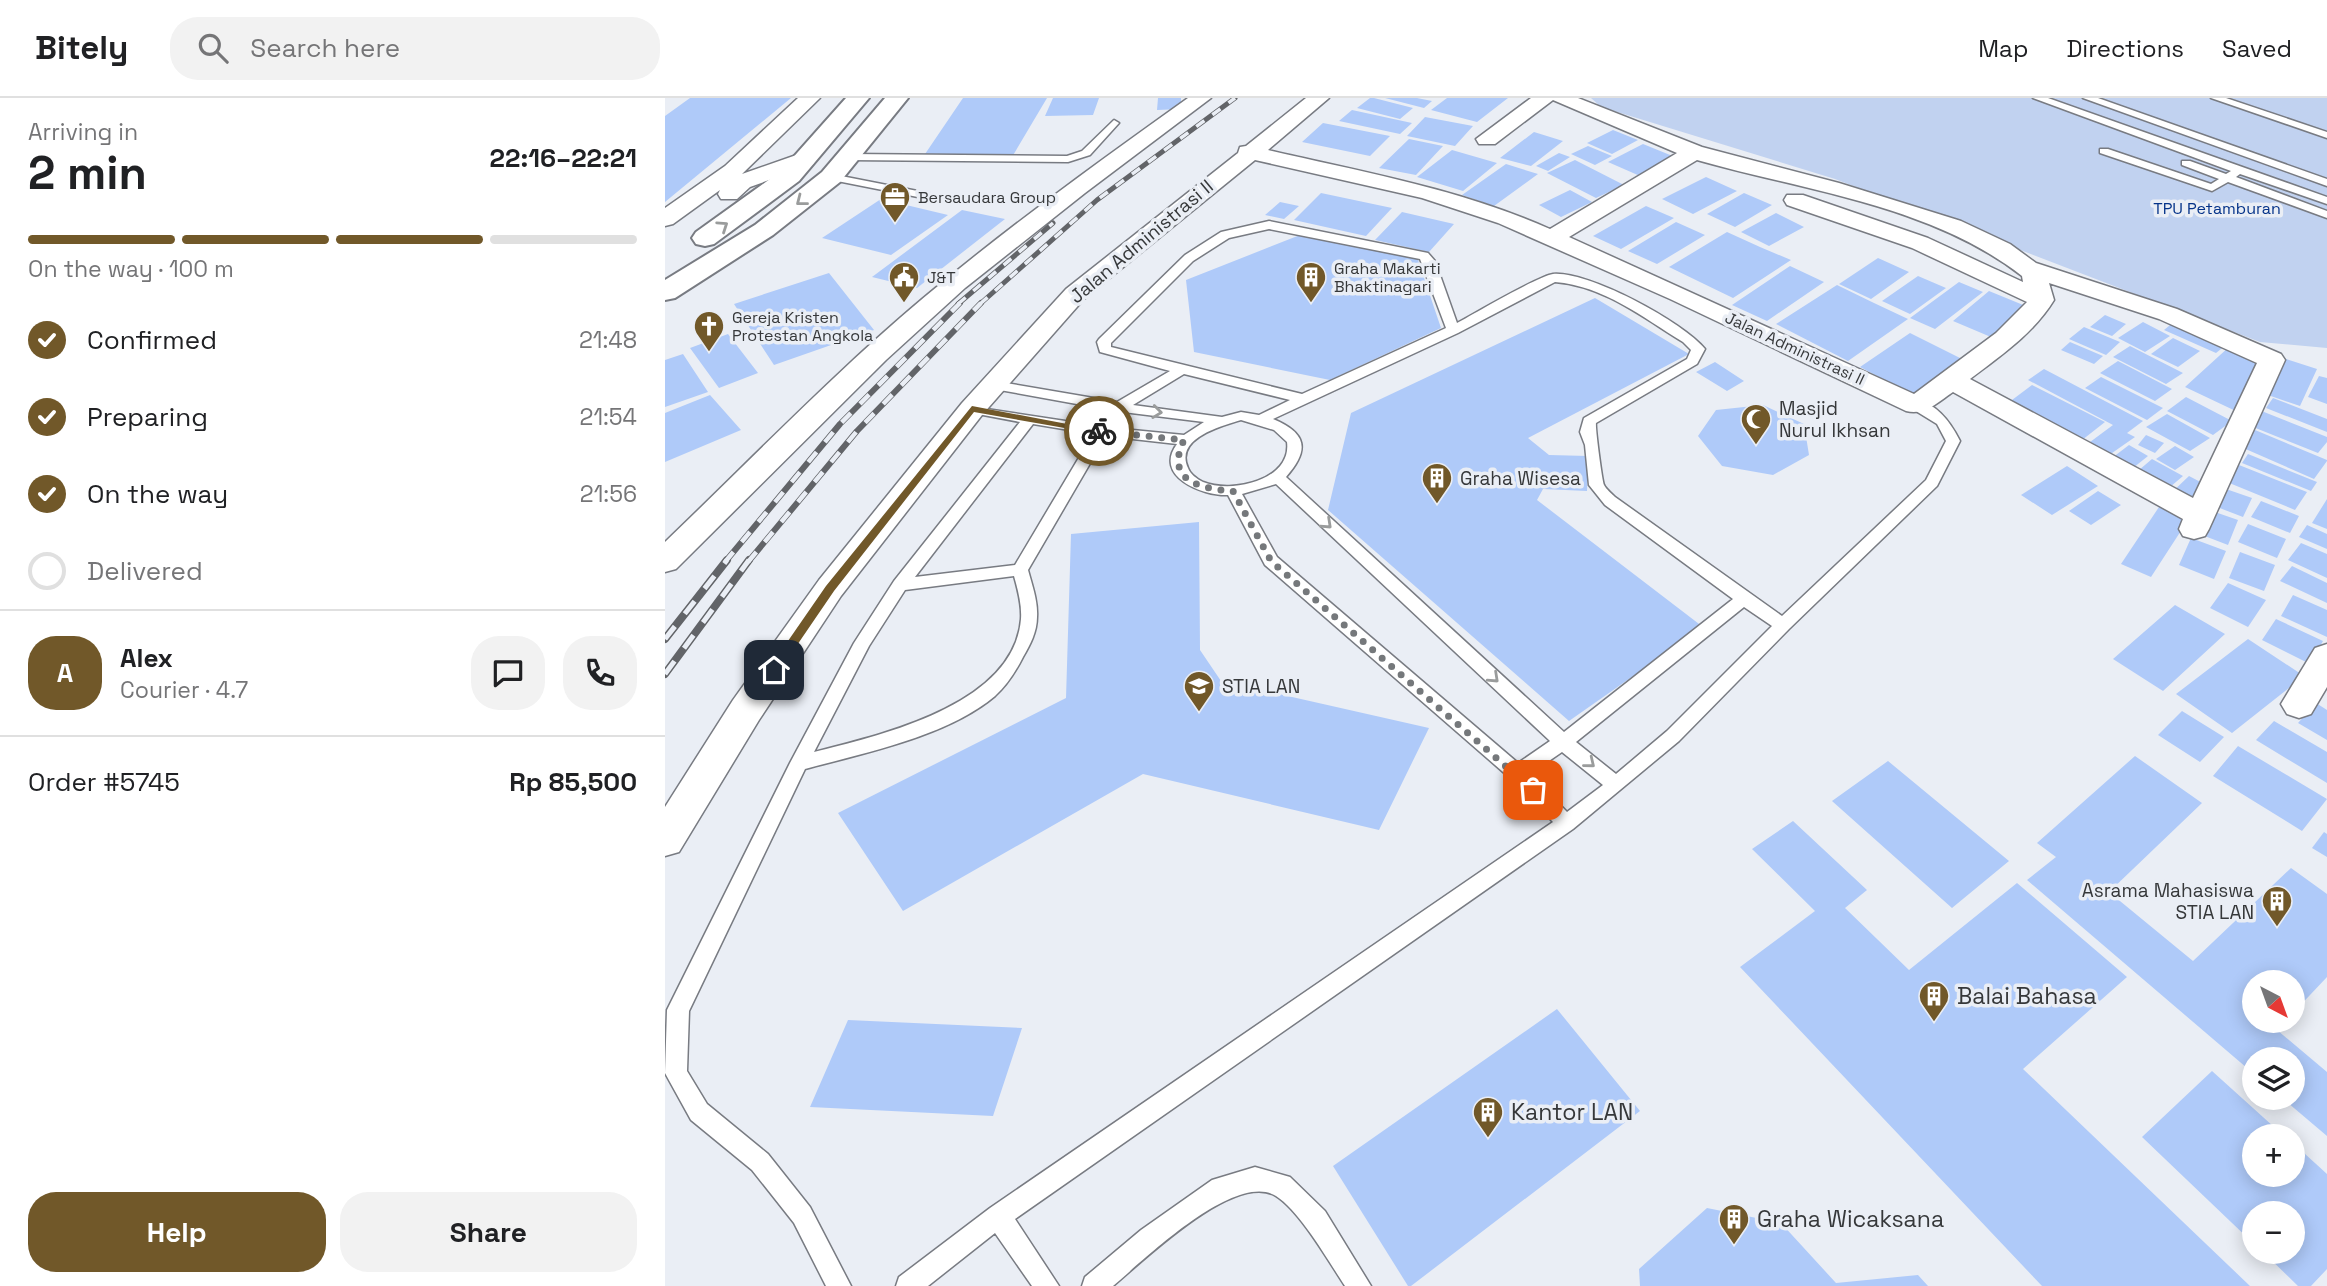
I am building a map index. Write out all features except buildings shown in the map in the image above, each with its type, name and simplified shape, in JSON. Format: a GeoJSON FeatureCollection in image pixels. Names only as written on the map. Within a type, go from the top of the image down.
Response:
{"type":"FeatureCollection","features":[{"type":"Feature","properties":{"kind":"main road"},"geometry":{"type":"LineString","coordinates":[[690,248],[771,191],[805,159],[858,98]]}},
{"type":"Feature","properties":{"kind":"main road"},"geometry":{"type":"LineString","coordinates":[[665,292],[764,230],[831,177],[897,98]]}},
{"type":"Feature","properties":{"kind":"street"},"geometry":{"type":"LineString","coordinates":[[673,214],[733,171],[810,98]]}},
{"type":"Feature","properties":{"kind":"street"},"geometry":{"type":"LineString","coordinates":[[665,561],[877,354],[956,283],[1077,188],[1201,98]]}},
{"type":"Feature","properties":{"kind":"street","name":"Jalan Administrasi II"},"geometry":{"type":"LineString","coordinates":[[665,840],[746,710],[830,588],[993,385],[1075,293],[1248,152],[1319,98]]}},
{"type":"Feature","properties":{"kind":"street"},"geometry":{"type":"LineString","coordinates":[[1487,139],[1545,98]]}},
{"type":"Feature","properties":{"kind":"street"},"geometry":{"type":"LineString","coordinates":[[1561,98],[1694,152],[1767,173],[1830,185],[1908,210],[1982,237],[2008,251],[2030,269],[2042,287],[2041,299],[2028,317],[1952,380],[1916,405]]}},
{"type":"Feature","properties":{"kind":"street","name":"Jalan Administrasi II"},"geometry":{"type":"LineString","coordinates":[[1248,152],[1428,193],[1506,218],[1916,405]]}},
{"type":"Feature","properties":{"kind":"street"},"geometry":{"type":"LineString","coordinates":[[1551,238],[1694,152]]}},
{"type":"Feature","properties":{"kind":"street"},"geometry":{"type":"LineString","coordinates":[[673,214],[703,209],[720,202],[742,182],[805,159]]}},
{"type":"Feature","properties":{"kind":"street"},"geometry":{"type":"LineString","coordinates":[[1783,197],[1920,243],[2041,299]]}},
{"type":"Feature","properties":{"kind":"street"},"geometry":{"type":"LineString","coordinates":[[1952,380],[2197,521],[2272,360],[2168,314],[2030,269]]}},
{"type":"Feature","properties":{"kind":"street"},"geometry":{"type":"LineString","coordinates":[[2299,704],[2327,657]]}},
{"type":"Feature","properties":{"kind":"lane"},"geometry":{"type":"LineString","coordinates":[[2038,98],[2327,201]]}},
{"type":"Feature","properties":{"kind":"lane"},"geometry":{"type":"LineString","coordinates":[[2088,98],[2327,183]]}},
{"type":"Feature","properties":{"kind":"lane"},"geometry":{"type":"LineString","coordinates":[[2216,98],[2327,135]]}},
{"type":"Feature","properties":{"kind":"lane"},"geometry":{"type":"LineString","coordinates":[[2042,110],[2327,215]]}},
{"type":"Feature","properties":{"kind":"lane"},"geometry":{"type":"LineString","coordinates":[[849,157],[1068,159],[1086,153],[1114,123]]}},
{"type":"Feature","properties":{"kind":"lane"},"geometry":{"type":"LineString","coordinates":[[2105,151],[2212,188],[2241,169]]}},
{"type":"Feature","properties":{"kind":"lane"},"geometry":{"type":"LineString","coordinates":[[831,177],[943,199]]}},
{"type":"Feature","properties":{"kind":"lane"},"geometry":{"type":"LineString","coordinates":[[1304,399],[1124,356],[1105,349],[1104,342],[1189,258],[1225,235],[1269,225],[1423,256],[1429,261],[1453,330]]}},
{"type":"Feature","properties":{"kind":"lane"},"geometry":{"type":"LineString","coordinates":[[1263,418],[1453,330],[1553,278],[1568,278],[1594,285],[1688,339],[1698,349],[1692,361],[1589,421],[1587,432],[1592,445],[1596,485],[1609,501],[1783,625]]}},
{"type":"Feature","properties":{"kind":"lane"},"geometry":{"type":"LineString","coordinates":[[799,763],[860,747],[935,720],[987,693],[1010,664],[1028,629],[1030,604],[1020,570],[1102,431],[1119,407],[1182,370]]}},
{"type":"Feature","properties":{"kind":"lane"},"geometry":{"type":"LineString","coordinates":[[993,385],[1119,407],[1219,420]]}},
{"type":"Feature","properties":{"kind":"lane"},"geometry":{"type":"LineString","coordinates":[[908,1286],[998,1216],[1566,822],[1616,785],[1674,736],[1783,625],[1932,483],[1953,441],[1943,421],[1916,405]]}},
{"type":"Feature","properties":{"kind":"lane"},"geometry":{"type":"LineString","coordinates":[[972,409],[1102,431],[1184,440]]}},
{"type":"Feature","properties":{"kind":"lane"},"geometry":{"type":"LineString","coordinates":[[1241,416],[1263,418],[1280,425],[1292,436],[1296,449],[1291,464],[1277,477],[1257,487],[1233,491],[1209,489],[1191,482],[1179,470],[1177,455],[1184,440],[1199,428],[1219,420],[1241,416]]}},
{"type":"Feature","properties":{"kind":"lane"},"geometry":{"type":"LineString","coordinates":[[839,1286],[801,1215],[760,1162],[699,1112],[676,1073],[678,1010],[799,763],[862,643],[900,585],[1028,420]]}},
{"type":"Feature","properties":{"kind":"lane"},"geometry":{"type":"LineString","coordinates":[[1277,477],[1563,742],[1616,785]]}},
{"type":"Feature","properties":{"kind":"lane"},"geometry":{"type":"LineString","coordinates":[[1233,491],[1271,561],[1517,773],[1566,822]]}},
{"type":"Feature","properties":{"kind":"lane"},"geometry":{"type":"LineString","coordinates":[[900,585],[1020,570]]}},
{"type":"Feature","properties":{"kind":"lane"},"geometry":{"type":"LineString","coordinates":[[1517,773],[1563,742],[1744,599]]}},
{"type":"Feature","properties":{"kind":"lane"},"geometry":{"type":"LineString","coordinates":[[1094,1286],[1150,1238],[1220,1188],[1255,1178],[1282,1185],[1308,1211],[1359,1286]]}},
{"type":"Feature","properties":{"kind":"lane"},"geometry":{"type":"LineString","coordinates":[[998,1216],[1047,1286]]}},
{"type":"Feature","properties":{"kind":"green space","name":"TPU Petamburan"},"geometry":{"type":"Polygon","coordinates":[[[1591,98],[2327,98],[2327,348],[2260,342],[1835,179],[1601,107],[1591,98]]]}},
{"type":"Feature","properties":{"kind":"railway"},"geometry":{"type":"LineString","coordinates":[[980,304],[1097,200],[1235,98]]}},
{"type":"Feature","properties":{"kind":"railway"},"geometry":{"type":"LineString","coordinates":[[958,304],[1053,223]]}},
{"type":"Feature","properties":{"kind":"railway"},"geometry":{"type":"LineString","coordinates":[[725,562],[840,424],[960,303]]}},
{"type":"Feature","properties":{"kind":"railway"},"geometry":{"type":"LineString","coordinates":[[748,562],[857,431],[980,304]]}},
{"type":"Feature","properties":{"kind":"railway"},"geometry":{"type":"LineString","coordinates":[[665,639],[727,560]]}},
{"type":"Feature","properties":{"kind":"railway"},"geometry":{"type":"LineString","coordinates":[[665,674],[749,560]]}},
{"type":"Feature","properties":{"kind":"way so far"},"geometry":{"type":"LineString","coordinates":[[1099,431],[1184,440],[1177,455],[1179,470],[1191,482],[1209,489],[1233,491],[1271,561],[1517,773],[1533,790]]}},
{"type":"Feature","properties":{"kind":"place","name":"Bersaudara Group"},"geometry":{"type":"Point","coordinates":[895,224]}},
{"type":"Feature","properties":{"kind":"place","name":"J&T"},"geometry":{"type":"Point","coordinates":[904,304]}},
{"type":"Feature","properties":{"kind":"place","name":"Graha Makarti Bhaktinagari"},"geometry":{"type":"Point","coordinates":[1311,304]}},
{"type":"Feature","properties":{"kind":"place","name":"Gereja Kristen Protestan Angkola"},"geometry":{"type":"Point","coordinates":[709,353]}},
{"type":"Feature","properties":{"kind":"place","name":"Masjid Nurul Ikhsan"},"geometry":{"type":"Point","coordinates":[1756,446]}},
{"type":"Feature","properties":{"kind":"place","name":"Graha Wisesa"},"geometry":{"type":"Point","coordinates":[1437,505]}},
{"type":"Feature","properties":{"kind":"place","name":"STIA LAN"},"geometry":{"type":"Point","coordinates":[1199,713]}},
{"type":"Feature","properties":{"kind":"place","name":"Asrama Mahasiswa STIA LAN"},"geometry":{"type":"Point","coordinates":[2277,928]}},
{"type":"Feature","properties":{"kind":"place","name":"Balai Bahasa"},"geometry":{"type":"Point","coordinates":[1934,1023]}},
{"type":"Feature","properties":{"kind":"place","name":"Kantor LAN"},"geometry":{"type":"Point","coordinates":[1488,1139]}},
{"type":"Feature","properties":{"kind":"place","name":"Graha Wicaksana"},"geometry":{"type":"Point","coordinates":[1734,1246]}},
{"type":"Feature","properties":{"kind":"route"},"geometry":{"type":"LineString","coordinates":[[774,670],[830,588],[972,409],[1099,431]]}}]}
